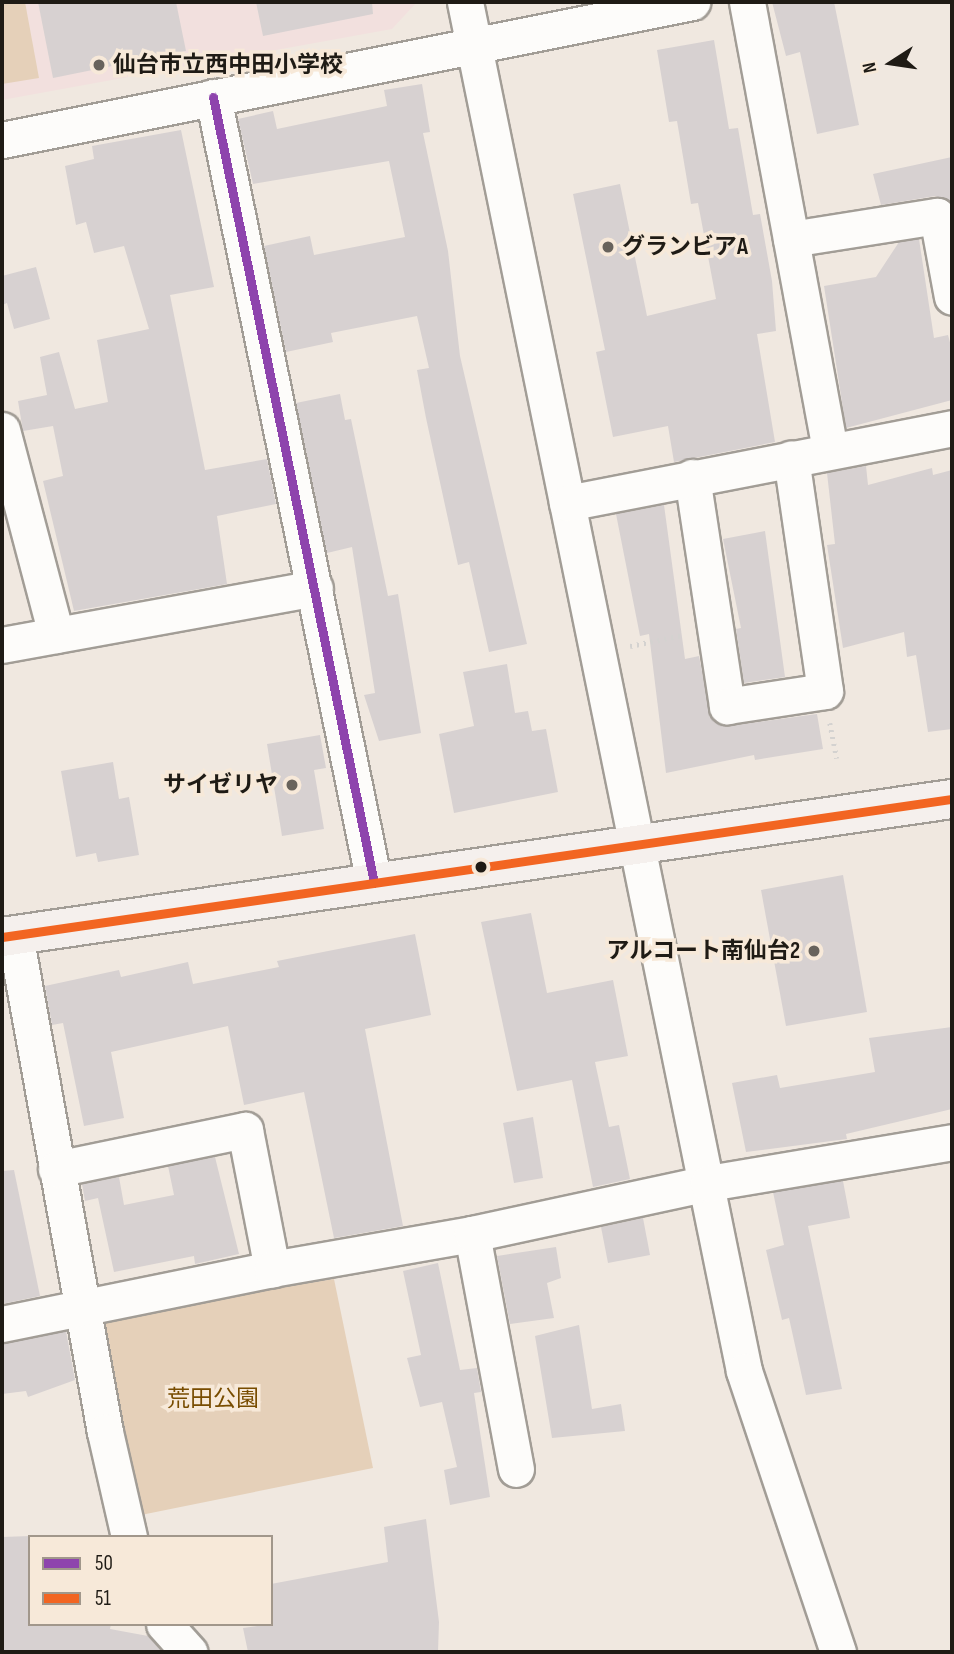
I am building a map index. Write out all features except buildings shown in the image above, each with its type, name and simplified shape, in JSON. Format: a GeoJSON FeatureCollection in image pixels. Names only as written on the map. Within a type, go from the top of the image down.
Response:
{"type":"FeatureCollection","features":[{"type":"Feature","properties":{"kind":"main road"},"geometry":{"type":"LineString","coordinates":[[8,936],[952,799]]}},
{"type":"Feature","properties":{"kind":"street"},"geometry":{"type":"LineString","coordinates":[[465,2],[636,846],[708,1183],[744,1371],[838,1652]]}},
{"type":"Feature","properties":{"kind":"street"},"geometry":{"type":"LineString","coordinates":[[2,140],[692,2]]}},
{"type":"Feature","properties":{"kind":"street"},"geometry":{"type":"LineString","coordinates":[[747,2],[830,450]]}},
{"type":"Feature","properties":{"kind":"street"},"geometry":{"type":"LineString","coordinates":[[212,97],[374,883]]}},
{"type":"Feature","properties":{"kind":"street"},"geometry":{"type":"LineString","coordinates":[[791,239],[937,216],[952,297]]}},
{"type":"Feature","properties":{"kind":"street"},"geometry":{"type":"LineString","coordinates":[[567,503],[952,428]]}},
{"type":"Feature","properties":{"kind":"street"},"geometry":{"type":"LineString","coordinates":[[2,430],[56,635]]}},
{"type":"Feature","properties":{"kind":"street"},"geometry":{"type":"LineString","coordinates":[[692,478],[727,706],[825,691],[791,458]]}},
{"type":"Feature","properties":{"kind":"street"},"geometry":{"type":"LineString","coordinates":[[2,645],[315,588]]}},
{"type":"Feature","properties":{"kind":"street"},"geometry":{"type":"LineString","coordinates":[[8,936],[129,1535]]}},
{"type":"Feature","properties":{"kind":"street"},"geometry":{"type":"LineString","coordinates":[[56,1169],[245,1130],[272,1269]]}},
{"type":"Feature","properties":{"kind":"street"},"geometry":{"type":"LineString","coordinates":[[2,1324],[272,1269],[472,1234],[708,1183],[952,1142]]}},
{"type":"Feature","properties":{"kind":"street"},"geometry":{"type":"LineString","coordinates":[[472,1234],[516,1469]]}},
{"type":"Feature","properties":{"kind":"street"},"geometry":{"type":"LineString","coordinates":[[152,1652],[162,1626]]}},
{"type":"Feature","properties":{"kind":"street"},"geometry":{"type":"LineString","coordinates":[[165,1626],[189,1652]]}},
{"type":"Feature","properties":{"kind":"path"},"geometry":{"type":"LineString","coordinates":[[629,646],[715,629]]}},
{"type":"Feature","properties":{"kind":"shaded area","name":"仙台市立西中田小学校"},"geometry":{"type":"Polygon","coordinates":[[[2,2],[417,2],[392,29],[2,100],[2,2]]]}},
{"type":"Feature","properties":{"kind":"green space"},"geometry":{"type":"Polygon","coordinates":[[[2,2],[25,2],[39,78],[2,84],[2,2]]]}},
{"type":"Feature","properties":{"kind":"green space","name":"荒田公園"},"geometry":{"type":"Polygon","coordinates":[[[334,1279],[373,1468],[136,1516],[95,1328],[109,1314],[334,1279]]]}},
{"type":"Feature","properties":{"kind":"transit line","name":"50"},"geometry":{"type":"LineString","coordinates":[[213,97],[374,883]]}},
{"type":"Feature","properties":{"kind":"transit line","name":"51"},"geometry":{"type":"LineString","coordinates":[[2,937],[952,799]]}},
{"type":"Feature","properties":{"kind":"place","name":"仙台市立西中田小学校"},"geometry":{"type":"Point","coordinates":[99,65]}},
{"type":"Feature","properties":{"kind":"place","name":"グランビアA"},"geometry":{"type":"Point","coordinates":[608,247]}},
{"type":"Feature","properties":{"kind":"place","name":"サイゼリヤ"},"geometry":{"type":"Point","coordinates":[292,785]}},
{"type":"Feature","properties":{"kind":"place","name":"アルコート南仙台2"},"geometry":{"type":"Point","coordinates":[814,951]}}]}
